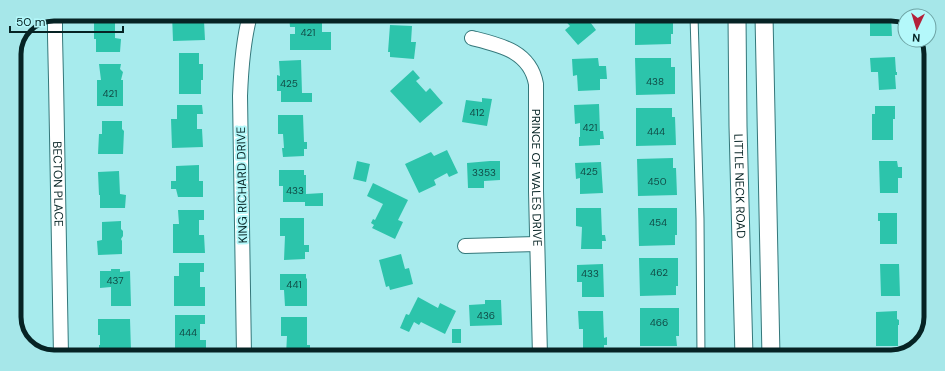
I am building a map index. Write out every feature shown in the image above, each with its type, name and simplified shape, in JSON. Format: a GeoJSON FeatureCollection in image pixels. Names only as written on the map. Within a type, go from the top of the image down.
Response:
{"type":"FeatureCollection","features":[{"type":"Feature","properties":{"kind":"street","name":"BECTON PLACE"},"geometry":{"type":"LineString","coordinates":[[55,21],[61,350]]}},
{"type":"Feature","properties":{"kind":"street","name":"KING RICHARD DRIVE"},"geometry":{"type":"LineString","coordinates":[[244,350],[240,96],[242,61],[248,21]]}},
{"type":"Feature","properties":{"kind":"street","name":"LITTLE NECK ROAD"},"geometry":{"type":"LineString","coordinates":[[737,21],[738,126],[744,350]]}},
{"type":"Feature","properties":{"kind":"street"},"geometry":{"type":"LineString","coordinates":[[764,21],[771,350]]}},
{"type":"Feature","properties":{"kind":"street","name":"PRINCE OF WALES DRIVE"},"geometry":{"type":"LineString","coordinates":[[472,38],[494,44],[511,51],[522,58],[530,67],[536,84],[537,244],[540,350]]}},
{"type":"Feature","properties":{"kind":"street"},"geometry":{"type":"LineString","coordinates":[[465,246],[537,244]]}},
{"type":"Feature","properties":{"kind":"lane"},"geometry":{"type":"LineString","coordinates":[[694,21],[700,219],[701,350]]}},
{"type":"Feature","properties":{"kind":"building"},"geometry":{"type":"Polygon","coordinates":[[[94,21],[115,21],[115,38],[121,39],[120,52],[96,52],[96,39],[94,39],[94,21]]]}},
{"type":"Feature","properties":{"kind":"building"},"geometry":{"type":"Polygon","coordinates":[[[172,21],[204,21],[205,40],[173,41],[172,21]]]}},
{"type":"Feature","properties":{"kind":"building"},"geometry":{"type":"Polygon","coordinates":[[[290,21],[322,21],[322,32],[331,32],[331,50],[290,50],[290,34],[295,34],[295,27],[290,27],[290,21]]]}},
{"type":"Feature","properties":{"kind":"building"},"geometry":{"type":"Polygon","coordinates":[[[565,21],[589,21],[596,30],[578,45],[565,30],[570,26],[565,21]]]}},
{"type":"Feature","properties":{"kind":"building"},"geometry":{"type":"Polygon","coordinates":[[[635,21],[673,21],[671,44],[635,45],[635,21]]]}},
{"type":"Feature","properties":{"kind":"building"},"geometry":{"type":"Polygon","coordinates":[[[870,21],[891,21],[892,36],[870,36],[870,21]]]}},
{"type":"Feature","properties":{"kind":"building"},"geometry":{"type":"Polygon","coordinates":[[[390,25],[412,26],[411,42],[416,42],[414,59],[390,57],[390,52],[388,52],[390,25]]]}},
{"type":"Feature","properties":{"kind":"building"},"geometry":{"type":"Polygon","coordinates":[[[179,53],[199,53],[199,64],[203,64],[201,94],[179,94],[179,53]]]}},
{"type":"Feature","properties":{"kind":"building"},"geometry":{"type":"Polygon","coordinates":[[[895,57],[897,72],[897,75],[895,75],[896,89],[879,90],[878,72],[871,72],[870,58],[895,57]]]}},
{"type":"Feature","properties":{"kind":"building"},"geometry":{"type":"Polygon","coordinates":[[[598,58],[599,66],[606,66],[607,79],[600,79],[600,90],[578,91],[577,75],[573,76],[572,59],[598,58]]]}},
{"type":"Feature","properties":{"kind":"building"},"geometry":{"type":"Polygon","coordinates":[[[635,58],[671,58],[671,67],[675,67],[675,94],[636,95],[635,58]]]}},
{"type":"Feature","properties":{"kind":"building"},"geometry":{"type":"Polygon","coordinates":[[[301,60],[302,93],[312,93],[312,102],[281,102],[281,91],[277,91],[277,75],[280,76],[279,61],[301,60]]]}},
{"type":"Feature","properties":{"kind":"building"},"geometry":{"type":"Polygon","coordinates":[[[99,64],[121,64],[120,69],[123,72],[121,80],[123,80],[123,106],[97,106],[97,80],[101,80],[99,64]]]}},
{"type":"Feature","properties":{"kind":"building"},"geometry":{"type":"Polygon","coordinates":[[[413,70],[420,78],[416,81],[426,92],[430,88],[443,103],[420,123],[390,91],[413,70]]]}},
{"type":"Feature","properties":{"kind":"building"},"geometry":{"type":"Polygon","coordinates":[[[482,98],[492,99],[487,126],[462,122],[466,100],[482,102],[482,98]]]}},
{"type":"Feature","properties":{"kind":"building"},"geometry":{"type":"Polygon","coordinates":[[[599,104],[600,131],[603,131],[604,139],[600,139],[600,145],[579,146],[580,123],[575,124],[574,105],[599,104]]]}},
{"type":"Feature","properties":{"kind":"building"},"geometry":{"type":"Polygon","coordinates":[[[177,105],[202,105],[203,114],[197,114],[197,129],[202,129],[203,147],[172,148],[171,119],[177,119],[177,105]]]}},
{"type":"Feature","properties":{"kind":"building"},"geometry":{"type":"Polygon","coordinates":[[[875,106],[895,106],[895,119],[893,119],[893,140],[872,140],[872,114],[875,114],[875,106]]]}},
{"type":"Feature","properties":{"kind":"building"},"geometry":{"type":"Polygon","coordinates":[[[636,108],[672,108],[672,117],[675,117],[676,145],[636,146],[636,108]]]}},
{"type":"Feature","properties":{"kind":"building"},"geometry":{"type":"Polygon","coordinates":[[[278,115],[303,115],[304,142],[307,142],[307,149],[304,149],[304,156],[283,157],[283,134],[278,134],[278,115]]]}},
{"type":"Feature","properties":{"kind":"building"},"geometry":{"type":"Polygon","coordinates":[[[102,121],[122,121],[122,129],[124,131],[123,154],[98,154],[99,134],[102,134],[102,121]]]}},
{"type":"Feature","properties":{"kind":"building"},"geometry":{"type":"Polygon","coordinates":[[[447,150],[458,173],[449,177],[447,173],[434,180],[436,185],[419,193],[405,164],[431,152],[434,156],[447,150]]]}},
{"type":"Feature","properties":{"kind":"building"},"geometry":{"type":"Polygon","coordinates":[[[673,158],[673,168],[676,168],[677,195],[638,196],[637,159],[673,158]]]}},
{"type":"Feature","properties":{"kind":"building"},"geometry":{"type":"Polygon","coordinates":[[[357,161],[370,164],[366,182],[353,179],[357,161]]]}},
{"type":"Feature","properties":{"kind":"building"},"geometry":{"type":"Polygon","coordinates":[[[500,161],[500,180],[484,181],[484,188],[468,188],[467,163],[500,161]]]}},
{"type":"Feature","properties":{"kind":"building"},"geometry":{"type":"Polygon","coordinates":[[[879,161],[897,161],[898,167],[902,167],[902,178],[898,178],[898,193],[880,193],[879,161]]]}},
{"type":"Feature","properties":{"kind":"building"},"geometry":{"type":"Polygon","coordinates":[[[601,162],[603,193],[580,194],[580,178],[576,179],[575,163],[601,162]]]}},
{"type":"Feature","properties":{"kind":"building"},"geometry":{"type":"Polygon","coordinates":[[[199,165],[199,181],[203,181],[203,197],[178,197],[176,189],[171,189],[171,181],[176,181],[176,166],[199,165]]]}},
{"type":"Feature","properties":{"kind":"building"},"geometry":{"type":"Polygon","coordinates":[[[279,170],[304,170],[304,175],[306,175],[306,194],[323,193],[323,206],[305,206],[305,202],[283,202],[283,186],[279,186],[279,170]]]}},
{"type":"Feature","properties":{"kind":"building"},"geometry":{"type":"Polygon","coordinates":[[[119,171],[120,194],[126,195],[125,208],[100,208],[98,172],[119,171]]]}},
{"type":"Feature","properties":{"kind":"building"},"geometry":{"type":"Polygon","coordinates":[[[373,183],[408,200],[398,220],[403,222],[395,239],[372,228],[374,225],[371,223],[373,219],[375,220],[383,204],[367,196],[373,183]]]}},
{"type":"Feature","properties":{"kind":"building"},"geometry":{"type":"Polygon","coordinates":[[[576,208],[601,208],[602,235],[605,235],[606,241],[602,241],[602,249],[581,249],[582,227],[576,226],[576,208]]]}},
{"type":"Feature","properties":{"kind":"building"},"geometry":{"type":"Polygon","coordinates":[[[638,208],[677,208],[677,235],[675,235],[675,245],[639,246],[638,208]]]}},
{"type":"Feature","properties":{"kind":"building"},"geometry":{"type":"Polygon","coordinates":[[[178,210],[204,210],[204,220],[199,220],[199,235],[204,235],[205,253],[173,253],[173,224],[179,224],[178,210]]]}},
{"type":"Feature","properties":{"kind":"building"},"geometry":{"type":"Polygon","coordinates":[[[878,213],[897,213],[897,244],[880,244],[880,221],[878,221],[878,213]]]}},
{"type":"Feature","properties":{"kind":"building"},"geometry":{"type":"Polygon","coordinates":[[[280,218],[304,218],[304,245],[309,245],[309,252],[305,252],[305,259],[284,260],[285,236],[280,236],[280,218]]]}},
{"type":"Feature","properties":{"kind":"building"},"geometry":{"type":"Polygon","coordinates":[[[121,221],[121,229],[123,231],[123,236],[121,239],[122,254],[98,255],[97,241],[102,240],[102,222],[121,221]]]}},
{"type":"Feature","properties":{"kind":"building"},"geometry":{"type":"Polygon","coordinates":[[[401,254],[405,269],[409,268],[413,284],[390,290],[389,286],[386,287],[379,260],[401,254]]]}},
{"type":"Feature","properties":{"kind":"building"},"geometry":{"type":"Polygon","coordinates":[[[639,258],[678,258],[678,286],[676,286],[676,295],[640,296],[639,258]]]}},
{"type":"Feature","properties":{"kind":"building"},"geometry":{"type":"Polygon","coordinates":[[[179,263],[204,263],[204,272],[200,272],[200,287],[205,287],[205,306],[174,306],[174,276],[179,276],[179,263]]]}},
{"type":"Feature","properties":{"kind":"building"},"geometry":{"type":"Polygon","coordinates":[[[603,264],[604,297],[582,297],[582,282],[577,282],[577,265],[603,264]]]}},
{"type":"Feature","properties":{"kind":"building"},"geometry":{"type":"Polygon","coordinates":[[[880,264],[899,264],[900,296],[881,296],[880,264]]]}},
{"type":"Feature","properties":{"kind":"building"},"geometry":{"type":"Polygon","coordinates":[[[111,269],[120,269],[120,272],[130,271],[131,306],[111,306],[111,287],[100,288],[100,271],[111,271],[111,269]]]}},
{"type":"Feature","properties":{"kind":"building"},"geometry":{"type":"Polygon","coordinates":[[[280,274],[306,274],[307,306],[285,306],[284,290],[280,290],[280,274]]]}},
{"type":"Feature","properties":{"kind":"building"},"geometry":{"type":"Polygon","coordinates":[[[21,291],[22,291],[23,305],[21,305],[21,291]]]}},
{"type":"Feature","properties":{"kind":"building"},"geometry":{"type":"Polygon","coordinates":[[[418,297],[438,308],[440,303],[456,311],[445,334],[421,322],[419,325],[414,322],[409,332],[400,328],[406,314],[409,315],[418,297]]]}},
{"type":"Feature","properties":{"kind":"building"},"geometry":{"type":"Polygon","coordinates":[[[485,300],[501,300],[502,325],[470,326],[469,305],[485,304],[485,300]]]}},
{"type":"Feature","properties":{"kind":"building"},"geometry":{"type":"Polygon","coordinates":[[[640,308],[679,308],[679,336],[676,336],[677,346],[640,346],[640,308]]]}},
{"type":"Feature","properties":{"kind":"building"},"geometry":{"type":"Polygon","coordinates":[[[578,311],[603,311],[604,338],[607,337],[607,345],[604,345],[604,350],[583,350],[583,329],[579,329],[578,311]]]}},
{"type":"Feature","properties":{"kind":"building"},"geometry":{"type":"Polygon","coordinates":[[[897,311],[897,319],[899,320],[898,346],[876,346],[876,312],[897,311]]]}},
{"type":"Feature","properties":{"kind":"building"},"geometry":{"type":"Polygon","coordinates":[[[175,315],[205,315],[205,324],[200,324],[200,340],[206,340],[206,350],[175,350],[175,315]]]}},
{"type":"Feature","properties":{"kind":"building"},"geometry":{"type":"Polygon","coordinates":[[[281,317],[307,317],[307,345],[310,345],[310,350],[286,350],[287,336],[281,336],[281,317]]]}},
{"type":"Feature","properties":{"kind":"building"},"geometry":{"type":"Polygon","coordinates":[[[98,319],[130,319],[131,350],[99,350],[100,335],[98,335],[98,319]]]}},
{"type":"Feature","properties":{"kind":"building"},"geometry":{"type":"Polygon","coordinates":[[[452,329],[461,329],[461,343],[452,343],[452,329]]]}}]}
